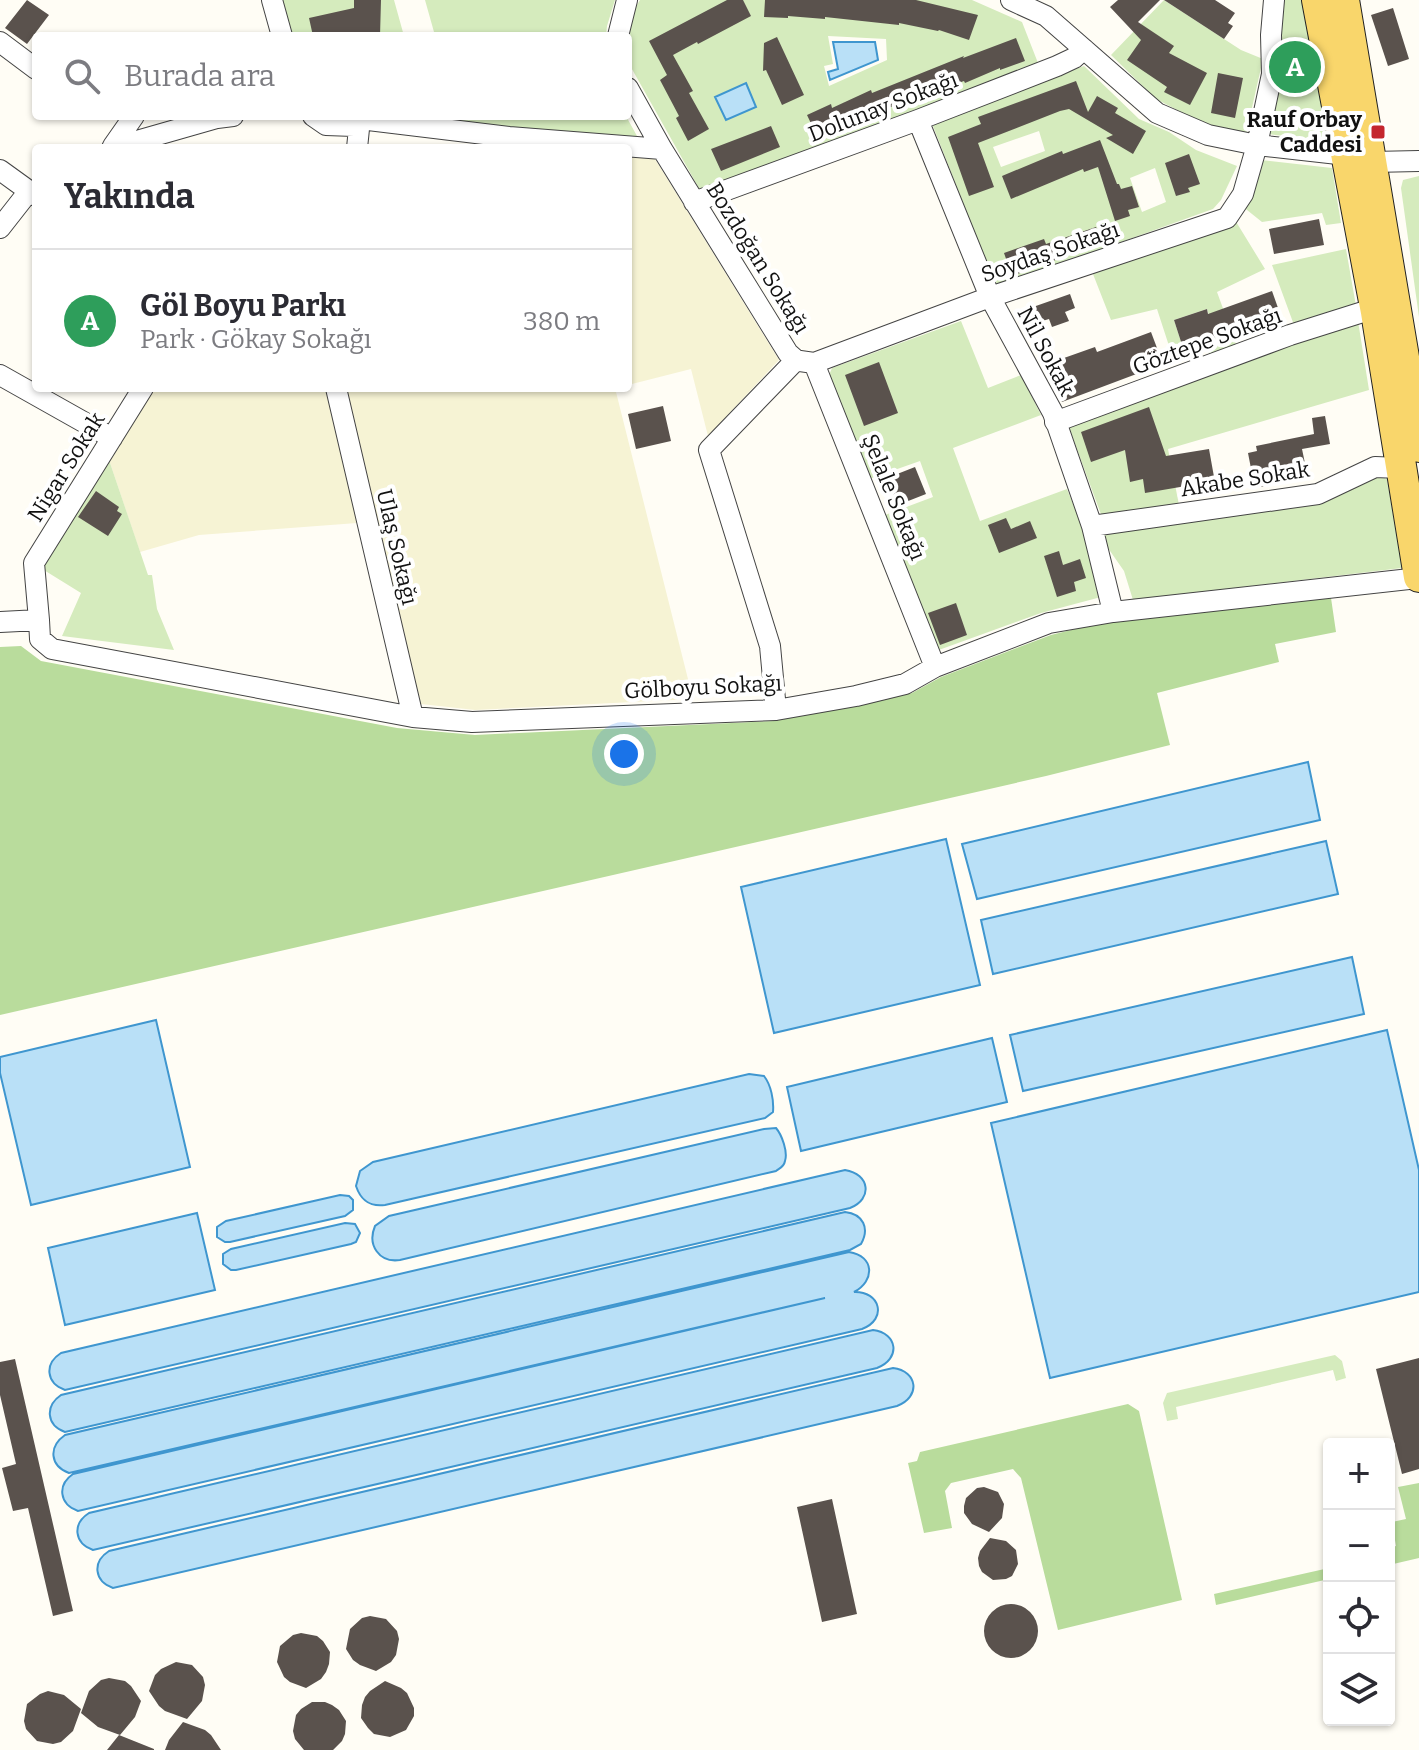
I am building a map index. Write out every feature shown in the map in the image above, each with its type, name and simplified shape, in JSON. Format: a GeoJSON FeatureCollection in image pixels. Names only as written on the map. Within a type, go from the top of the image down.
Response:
{"type":"FeatureCollection","features":[{"type":"Feature","properties":{"kind":"main road"},"geometry":{"type":"LineString","coordinates":[[1317,0],[1360,158],[1410,457],[1419,577]]}},
{"type":"Feature","properties":{"kind":"main road"},"geometry":{"type":"LineString","coordinates":[[1344,0],[1376,312],[1410,457]]}},
{"type":"Feature","properties":{"kind":"street"},"geometry":{"type":"LineString","coordinates":[[272,0],[281,32]]}},
{"type":"Feature","properties":{"kind":"street"},"geometry":{"type":"LineString","coordinates":[[619,32],[627,0]]}},
{"type":"Feature","properties":{"kind":"street"},"geometry":{"type":"LineString","coordinates":[[1011,0],[1046,16],[1157,113],[1208,135],[1257,145],[1360,158],[1419,161]]}},
{"type":"Feature","properties":{"kind":"street","name":"Soydaş Sokağı"},"geometry":{"type":"LineString","coordinates":[[805,362],[1227,218],[1243,194],[1257,145],[1272,74],[1274,0]]}},
{"type":"Feature","properties":{"kind":"street"},"geometry":{"type":"LineString","coordinates":[[0,42],[32,66]]}},
{"type":"Feature","properties":{"kind":"street","name":"Dolunay Sokağı"},"geometry":{"type":"LineString","coordinates":[[694,202],[1057,66],[1084,49]]}},
{"type":"Feature","properties":{"kind":"street","name":"Bozdoğan Sokağı"},"geometry":{"type":"LineString","coordinates":[[632,95],[788,353],[805,362],[709,450],[770,646],[776,710]]}},
{"type":"Feature","properties":{"kind":"street"},"geometry":{"type":"LineString","coordinates":[[114,144],[131,120]]}},
{"type":"Feature","properties":{"kind":"street"},"geometry":{"type":"LineString","coordinates":[[123,144],[210,120]]}},
{"type":"Feature","properties":{"kind":"street"},"geometry":{"type":"LineString","coordinates":[[319,120],[326,125],[354,126],[359,120]]}},
{"type":"Feature","properties":{"kind":"street"},"geometry":{"type":"LineString","coordinates":[[357,144],[360,120]]}},
{"type":"Feature","properties":{"kind":"street"},"geometry":{"type":"LineString","coordinates":[[366,120],[510,143],[535,144]]}},
{"type":"Feature","properties":{"kind":"street","name":"Nil Sokak"},"geometry":{"type":"LineString","coordinates":[[918,120],[990,297],[1053,413],[1092,526],[1113,612]]}},
{"type":"Feature","properties":{"kind":"street"},"geometry":{"type":"LineString","coordinates":[[632,148],[662,149]]}},
{"type":"Feature","properties":{"kind":"street"},"geometry":{"type":"LineString","coordinates":[[0,170],[32,193],[0,228]]}},
{"type":"Feature","properties":{"kind":"street","name":"Göztepe Sokağı"},"geometry":{"type":"LineString","coordinates":[[1055,422],[1290,335],[1366,311],[1376,312]]}},
{"type":"Feature","properties":{"kind":"street","name":"Şelale Sokağı"},"geometry":{"type":"LineString","coordinates":[[805,362],[935,667]]}},
{"type":"Feature","properties":{"kind":"street"},"geometry":{"type":"LineString","coordinates":[[0,375],[112,438]]}},
{"type":"Feature","properties":{"kind":"street","name":"Nigar Sokak"},"geometry":{"type":"LineString","coordinates":[[39,620],[34,563],[141,392]]}},
{"type":"Feature","properties":{"kind":"street","name":"Ulaş Sokağı"},"geometry":{"type":"LineString","coordinates":[[337,392],[413,717]]}},
{"type":"Feature","properties":{"kind":"street","name":"Akabe Sokak"},"geometry":{"type":"LineString","coordinates":[[1092,526],[1318,494],[1375,467],[1410,457]]}},
{"type":"Feature","properties":{"kind":"street","name":"Gölboyu Sokağı"},"geometry":{"type":"LineString","coordinates":[[39,620],[40,639],[52,649],[413,717],[472,722],[776,710],[905,684],[935,667],[1049,623],[1113,612],[1419,577]]}},
{"type":"Feature","properties":{"kind":"street"},"geometry":{"type":"LineString","coordinates":[[0,622],[39,620]]}},
{"type":"Feature","properties":{"kind":"shaded area"},"geometry":{"type":"Polygon","coordinates":[[[632,157],[655,159],[779,360],[708,436],[691,369],[632,384],[632,157]]]}},
{"type":"Feature","properties":{"kind":"shaded area"},"geometry":{"type":"Polygon","coordinates":[[[149,392],[329,392],[357,523],[199,535],[140,552],[108,457],[149,392]]]}},
{"type":"Feature","properties":{"kind":"shaded area"},"geometry":{"type":"Polygon","coordinates":[[[344,392],[616,392],[693,699],[475,710],[421,704],[344,392]]]}},
{"type":"Feature","properties":{"kind":"green space"},"geometry":{"type":"Polygon","coordinates":[[[280,0],[394,0],[403,32],[288,32],[280,0]]]}},
{"type":"Feature","properties":{"kind":"green space"},"geometry":{"type":"Polygon","coordinates":[[[425,0],[615,0],[606,32],[434,32],[425,0]]]}},
{"type":"Feature","properties":{"kind":"green space"},"geometry":{"type":"Polygon","coordinates":[[[640,0],[972,0],[1022,22],[1038,63],[701,192],[632,69],[632,32],[627,32],[625,24],[640,0]],[[828,36],[833,64],[824,66],[829,86],[887,60],[886,39],[828,36]]]}},
{"type":"Feature","properties":{"kind":"green space"},"geometry":{"type":"Polygon","coordinates":[[[1164,0],[1241,50],[1263,59],[1246,134],[1206,125],[1156,99],[1111,55],[1164,0]]]}},
{"type":"Feature","properties":{"kind":"green space"},"geometry":{"type":"Polygon","coordinates":[[[1282,0],[1304,0],[1329,142],[1268,134],[1282,0]]]}},
{"type":"Feature","properties":{"kind":"green space"},"geometry":{"type":"Polygon","coordinates":[[[1084,66],[1139,119],[1169,132],[1196,150],[1237,166],[1221,200],[1213,209],[996,287],[931,121],[1084,66]],[[1039,131],[993,147],[1001,167],[1045,151],[1039,131]],[[1155,168],[1130,178],[1142,212],[1166,202],[1155,168]]]}},
{"type":"Feature","properties":{"kind":"green space"},"geometry":{"type":"Polygon","coordinates":[[[440,120],[628,120],[637,136],[626,140],[440,120]]]}},
{"type":"Feature","properties":{"kind":"green space"},"geometry":{"type":"Polygon","coordinates":[[[1261,160],[1332,168],[1341,223],[1326,225],[1322,213],[1262,222],[1242,206],[1261,160]]]}},
{"type":"Feature","properties":{"kind":"green space"},"geometry":{"type":"Polygon","coordinates":[[[1419,176],[1419,317],[1401,188],[1403,180],[1419,176]]]}},
{"type":"Feature","properties":{"kind":"green space"},"geometry":{"type":"Polygon","coordinates":[[[1235,220],[1265,269],[1217,292],[1236,344],[1209,354],[1205,341],[1216,337],[1207,309],[1174,320],[1183,348],[1171,352],[1157,309],[1111,320],[1091,269],[1235,220]]]}},
{"type":"Feature","properties":{"kind":"green space"},"geometry":{"type":"Polygon","coordinates":[[[1346,249],[1356,306],[1294,325],[1272,265],[1346,249]]]}},
{"type":"Feature","properties":{"kind":"green space"},"geometry":{"type":"Polygon","coordinates":[[[961,321],[988,388],[1021,375],[1041,415],[953,448],[980,521],[1067,489],[1080,521],[1101,597],[1041,613],[936,651],[885,515],[933,497],[920,461],[869,479],[827,380],[832,368],[961,321]]]}},
{"type":"Feature","properties":{"kind":"green space"},"geometry":{"type":"Polygon","coordinates":[[[1358,321],[1369,390],[1168,449],[1179,505],[1102,517],[1068,425],[1358,321]]]}},
{"type":"Feature","properties":{"kind":"green space"},"geometry":{"type":"Polygon","coordinates":[[[108,457],[148,575],[152,575],[157,609],[174,650],[62,636],[81,593],[39,567],[108,457]]]}},
{"type":"Feature","properties":{"kind":"green space"},"geometry":{"type":"Polygon","coordinates":[[[1374,474],[1387,479],[1402,568],[1133,600],[1124,571],[1101,538],[1100,529],[1374,474]]]}},
{"type":"Feature","properties":{"kind":"green space"},"geometry":{"type":"Polygon","coordinates":[[[1331,598],[1336,632],[1275,644],[1279,662],[1157,693],[1170,745],[0,1015],[0,647],[21,646],[41,661],[397,728],[475,735],[774,721],[912,693],[941,677],[1051,635],[1119,618],[1331,598]]]}},
{"type":"Feature","properties":{"kind":"green space"},"geometry":{"type":"Polygon","coordinates":[[[1335,1355],[1342,1361],[1346,1378],[1336,1381],[1333,1370],[1176,1407],[1178,1419],[1167,1421],[1163,1403],[1167,1393],[1335,1355]]]}},
{"type":"Feature","properties":{"kind":"green space"},"geometry":{"type":"Polygon","coordinates":[[[1128,1404],[1139,1411],[1182,1600],[1058,1630],[1021,1478],[1013,1469],[951,1483],[945,1491],[952,1528],[924,1533],[908,1463],[917,1461],[920,1452],[1128,1404]]]}},
{"type":"Feature","properties":{"kind":"green space"},"geometry":{"type":"Polygon","coordinates":[[[1419,1483],[1419,1558],[1395,1564],[1395,1521],[1406,1519],[1398,1487],[1419,1483]]]}},
{"type":"Feature","properties":{"kind":"green space"},"geometry":{"type":"Polygon","coordinates":[[[1323,1569],[1323,1580],[1216,1605],[1214,1594],[1323,1569]]]}},
{"type":"Feature","properties":{"kind":"water"},"geometry":{"type":"Polygon","coordinates":[[[833,42],[875,42],[878,60],[830,80],[828,72],[838,69],[833,42]]]}},
{"type":"Feature","properties":{"kind":"water"},"geometry":{"type":"Polygon","coordinates":[[[746,83],[756,107],[726,120],[715,97],[746,83]]]}},
{"type":"Feature","properties":{"kind":"water"},"geometry":{"type":"Polygon","coordinates":[[[1308,762],[1320,820],[977,899],[962,844],[1308,762]]]}},
{"type":"Feature","properties":{"kind":"water"},"geometry":{"type":"Polygon","coordinates":[[[946,839],[980,985],[774,1033],[741,887],[946,839]]]}},
{"type":"Feature","properties":{"kind":"water"},"geometry":{"type":"Polygon","coordinates":[[[1326,841],[1338,894],[993,974],[981,920],[1326,841]]]}},
{"type":"Feature","properties":{"kind":"water"},"geometry":{"type":"Polygon","coordinates":[[[1352,957],[1364,1014],[1023,1091],[1010,1035],[1352,957]]]}},
{"type":"Feature","properties":{"kind":"water"},"geometry":{"type":"Polygon","coordinates":[[[156,1020],[190,1167],[31,1205],[0,1073],[0,1057],[156,1020]]]}},
{"type":"Feature","properties":{"kind":"water"},"geometry":{"type":"Polygon","coordinates":[[[1387,1030],[1419,1170],[1419,1292],[1050,1378],[991,1123],[1387,1030]]]}},
{"type":"Feature","properties":{"kind":"water"},"geometry":{"type":"Polygon","coordinates":[[[992,1038],[1007,1102],[801,1151],[787,1087],[992,1038]]]}},
{"type":"Feature","properties":{"kind":"water"},"geometry":{"type":"Polygon","coordinates":[[[749,1074],[764,1076],[770,1088],[773,1112],[765,1118],[385,1205],[367,1202],[356,1186],[360,1171],[373,1162],[749,1074]]]}},
{"type":"Feature","properties":{"kind":"water"},"geometry":{"type":"Polygon","coordinates":[[[776,1128],[786,1157],[784,1165],[776,1171],[400,1260],[386,1259],[374,1246],[375,1226],[389,1216],[776,1128]]]}},
{"type":"Feature","properties":{"kind":"water"},"geometry":{"type":"Polygon","coordinates":[[[845,1170],[860,1176],[866,1187],[862,1199],[850,1208],[65,1390],[51,1378],[52,1362],[61,1353],[845,1170]]]}},
{"type":"Feature","properties":{"kind":"water"},"geometry":{"type":"Polygon","coordinates":[[[340,1195],[353,1200],[353,1210],[345,1216],[230,1242],[217,1237],[217,1227],[226,1221],[340,1195]]]}},
{"type":"Feature","properties":{"kind":"water"},"geometry":{"type":"Polygon","coordinates":[[[845,1212],[860,1219],[865,1227],[861,1244],[850,1250],[65,1432],[51,1420],[52,1404],[61,1395],[845,1212]]]}},
{"type":"Feature","properties":{"kind":"water"},"geometry":{"type":"Polygon","coordinates":[[[197,1213],[215,1290],[65,1325],[48,1248],[197,1213]]]}},
{"type":"Feature","properties":{"kind":"water"},"geometry":{"type":"Polygon","coordinates":[[[345,1223],[355,1224],[360,1233],[356,1242],[236,1270],[223,1264],[223,1254],[231,1249],[345,1223]]]}},
{"type":"Feature","properties":{"kind":"water"},"geometry":{"type":"Polygon","coordinates":[[[849,1252],[864,1258],[869,1269],[866,1282],[854,1292],[870,1296],[878,1306],[875,1319],[862,1329],[78,1511],[67,1504],[62,1494],[64,1483],[73,1474],[825,1298],[69,1473],[58,1466],[54,1456],[56,1445],[65,1435],[849,1252]]]}},
{"type":"Feature","properties":{"kind":"water"},"geometry":{"type":"Polygon","coordinates":[[[873,1330],[888,1336],[893,1347],[890,1359],[877,1368],[93,1550],[79,1538],[80,1522],[89,1513],[873,1330]]]}},
{"type":"Feature","properties":{"kind":"water"},"geometry":{"type":"Polygon","coordinates":[[[893,1368],[908,1374],[913,1385],[910,1397],[897,1406],[113,1588],[99,1576],[100,1560],[109,1551],[893,1368]]]}},
{"type":"Feature","properties":{"kind":"building"},"geometry":{"type":"Polygon","coordinates":[[[27,0],[49,15],[36,32],[32,32],[27,44],[5,28],[27,0]]]}},
{"type":"Feature","properties":{"kind":"building"},"geometry":{"type":"Polygon","coordinates":[[[354,0],[381,0],[380,32],[312,32],[309,18],[354,8],[354,0]]]}},
{"type":"Feature","properties":{"kind":"building"},"geometry":{"type":"Polygon","coordinates":[[[727,0],[743,0],[751,16],[673,55],[709,129],[688,141],[660,80],[667,75],[649,41],[727,0]]]}},
{"type":"Feature","properties":{"kind":"building"},"geometry":{"type":"Polygon","coordinates":[[[765,0],[916,0],[978,15],[969,40],[939,30],[899,23],[825,17],[764,17],[765,0]]]}},
{"type":"Feature","properties":{"kind":"building"},"geometry":{"type":"Polygon","coordinates":[[[1118,0],[1160,0],[1138,22],[1174,46],[1169,53],[1207,73],[1190,105],[1164,92],[1167,87],[1127,60],[1141,40],[1110,7],[1118,0]]]}},
{"type":"Feature","properties":{"kind":"building"},"geometry":{"type":"Polygon","coordinates":[[[1164,0],[1215,0],[1235,13],[1228,23],[1233,26],[1224,39],[1164,0]]]}},
{"type":"Feature","properties":{"kind":"building"},"geometry":{"type":"Polygon","coordinates":[[[1393,8],[1409,59],[1388,66],[1371,15],[1393,8]]]}},
{"type":"Feature","properties":{"kind":"building"},"geometry":{"type":"Polygon","coordinates":[[[777,37],[804,95],[782,105],[766,70],[763,71],[764,43],[777,37]]]}},
{"type":"Feature","properties":{"kind":"building"},"geometry":{"type":"Polygon","coordinates":[[[1016,38],[1025,61],[930,93],[895,109],[893,106],[817,136],[807,115],[831,104],[832,108],[871,90],[872,93],[1016,38]]]}},
{"type":"Feature","properties":{"kind":"building"},"geometry":{"type":"Polygon","coordinates":[[[1218,73],[1243,78],[1235,118],[1211,113],[1218,73]]]}},
{"type":"Feature","properties":{"kind":"building"},"geometry":{"type":"Polygon","coordinates":[[[1076,81],[1088,112],[1097,96],[1118,108],[1115,113],[1146,131],[1133,154],[1106,138],[1113,135],[1069,109],[1060,111],[978,143],[994,187],[969,196],[948,137],[981,124],[978,117],[1076,81]]]}},
{"type":"Feature","properties":{"kind":"building"},"geometry":{"type":"Polygon","coordinates":[[[771,126],[780,147],[721,171],[711,149],[771,126]]]}},
{"type":"Feature","properties":{"kind":"building"},"geometry":{"type":"Polygon","coordinates":[[[1100,140],[1117,184],[1121,189],[1132,186],[1139,207],[1128,210],[1130,216],[1115,221],[1098,167],[1084,172],[1083,169],[1011,199],[1002,176],[1062,151],[1063,154],[1100,140]]]}},
{"type":"Feature","properties":{"kind":"building"},"geometry":{"type":"Polygon","coordinates":[[[1189,154],[1200,184],[1188,188],[1190,192],[1176,196],[1165,163],[1189,154]]]}},
{"type":"Feature","properties":{"kind":"building"},"geometry":{"type":"Polygon","coordinates":[[[1319,219],[1324,245],[1274,254],[1269,229],[1319,219]]]}},
{"type":"Feature","properties":{"kind":"building"},"geometry":{"type":"Polygon","coordinates":[[[1096,227],[1102,243],[1012,276],[1004,253],[1044,239],[1046,244],[1096,227]]]}},
{"type":"Feature","properties":{"kind":"building"},"geometry":{"type":"Polygon","coordinates":[[[1272,291],[1283,322],[1240,338],[1237,330],[1183,348],[1174,320],[1207,309],[1208,314],[1272,291]]]}},
{"type":"Feature","properties":{"kind":"building"},"geometry":{"type":"Polygon","coordinates":[[[1070,294],[1075,308],[1065,312],[1069,321],[1052,327],[1049,319],[1039,322],[1033,307],[1070,294]]]}},
{"type":"Feature","properties":{"kind":"building"},"geometry":{"type":"Polygon","coordinates":[[[1151,332],[1163,364],[1062,402],[1047,364],[1095,347],[1097,352],[1151,332]]]}},
{"type":"Feature","properties":{"kind":"building"},"geometry":{"type":"Polygon","coordinates":[[[879,362],[898,413],[864,426],[845,375],[879,362]]]}},
{"type":"Feature","properties":{"kind":"building"},"geometry":{"type":"Polygon","coordinates":[[[663,406],[671,441],[636,449],[628,414],[663,406]]]}},
{"type":"Feature","properties":{"kind":"building"},"geometry":{"type":"Polygon","coordinates":[[[1149,407],[1166,456],[1209,449],[1216,488],[1187,493],[1186,486],[1145,493],[1143,479],[1130,482],[1125,450],[1091,462],[1081,432],[1149,407]]]}},
{"type":"Feature","properties":{"kind":"building"},"geometry":{"type":"Polygon","coordinates":[[[1325,416],[1330,444],[1302,449],[1307,473],[1302,474],[1303,478],[1260,487],[1259,483],[1254,484],[1248,453],[1257,451],[1256,446],[1314,434],[1312,418],[1325,416]]]}},
{"type":"Feature","properties":{"kind":"building"},"geometry":{"type":"Polygon","coordinates":[[[915,467],[926,494],[898,505],[887,478],[915,467]]]}},
{"type":"Feature","properties":{"kind":"building"},"geometry":{"type":"Polygon","coordinates":[[[96,491],[119,507],[117,511],[122,514],[108,536],[78,517],[96,491]]]}},
{"type":"Feature","properties":{"kind":"building"},"geometry":{"type":"Polygon","coordinates":[[[1006,518],[1011,529],[1030,521],[1037,538],[999,553],[988,525],[1006,518]]]}},
{"type":"Feature","properties":{"kind":"building"},"geometry":{"type":"Polygon","coordinates":[[[1059,551],[1063,565],[1080,559],[1086,578],[1074,582],[1076,591],[1057,597],[1044,556],[1059,551]]]}},
{"type":"Feature","properties":{"kind":"building"},"geometry":{"type":"Polygon","coordinates":[[[956,603],[967,635],[940,645],[928,613],[956,603]]]}},
{"type":"Feature","properties":{"kind":"building"},"geometry":{"type":"Polygon","coordinates":[[[1419,1358],[1419,1469],[1402,1474],[1376,1369],[1419,1358]]]}},
{"type":"Feature","properties":{"kind":"building"},"geometry":{"type":"Polygon","coordinates":[[[15,1359],[73,1611],[53,1616],[28,1508],[13,1511],[2,1468],[16,1464],[0,1395],[0,1362],[15,1359]]]}},
{"type":"Feature","properties":{"kind":"building"},"geometry":{"type":"Polygon","coordinates":[[[977,1488],[998,1492],[1004,1504],[1002,1518],[989,1532],[972,1524],[964,1513],[966,1498],[977,1488]]]}},
{"type":"Feature","properties":{"kind":"building"},"geometry":{"type":"Polygon","coordinates":[[[832,1499],[857,1614],[822,1622],[797,1507],[832,1499]]]}},
{"type":"Feature","properties":{"kind":"building"},"geometry":{"type":"Polygon","coordinates":[[[990,1538],[1006,1541],[1016,1550],[1018,1564],[1012,1576],[1006,1579],[993,1580],[979,1566],[980,1551],[990,1538]]]}},
{"type":"Feature","properties":{"kind":"building"},"geometry":{"type":"Polygon","coordinates":[[[1011,1604],[1030,1612],[1038,1631],[1030,1650],[1011,1658],[992,1650],[984,1631],[992,1612],[1011,1604]]]}},
{"type":"Feature","properties":{"kind":"building"},"geometry":{"type":"Polygon","coordinates":[[[362,1618],[386,1619],[397,1631],[399,1639],[396,1655],[391,1662],[376,1671],[353,1660],[346,1649],[350,1629],[362,1618]]]}},
{"type":"Feature","properties":{"kind":"building"},"geometry":{"type":"Polygon","coordinates":[[[293,1635],[317,1636],[330,1652],[326,1672],[306,1688],[284,1677],[277,1662],[280,1646],[293,1635]]]}},
{"type":"Feature","properties":{"kind":"building"},"geometry":{"type":"Polygon","coordinates":[[[176,1662],[192,1665],[203,1677],[205,1685],[202,1701],[187,1719],[165,1711],[149,1691],[155,1675],[176,1662]]]}},
{"type":"Feature","properties":{"kind":"building"},"geometry":{"type":"Polygon","coordinates":[[[101,1680],[125,1681],[141,1701],[135,1717],[120,1735],[98,1727],[81,1713],[89,1691],[101,1680]]]}},
{"type":"Feature","properties":{"kind":"building"},"geometry":{"type":"Polygon","coordinates":[[[385,1681],[407,1693],[414,1708],[414,1716],[406,1730],[390,1737],[374,1734],[361,1718],[365,1697],[385,1681]]]}},
{"type":"Feature","properties":{"kind":"building"},"geometry":{"type":"Polygon","coordinates":[[[48,1691],[64,1695],[81,1709],[73,1731],[61,1742],[53,1744],[37,1741],[26,1729],[24,1721],[27,1704],[48,1691]]]}},
{"type":"Feature","properties":{"kind":"building"},"geometry":{"type":"Polygon","coordinates":[[[312,1702],[332,1705],[346,1721],[342,1741],[333,1750],[304,1750],[295,1739],[296,1715],[312,1702]]]}},
{"type":"Feature","properties":{"kind":"building"},"geometry":{"type":"Polygon","coordinates":[[[183,1722],[205,1730],[221,1750],[165,1750],[183,1722]]]}},
{"type":"Feature","properties":{"kind":"building"},"geometry":{"type":"Polygon","coordinates":[[[119,1735],[154,1749],[154,1750],[107,1750],[119,1735]]]}},
{"type":"Feature","properties":{"kind":"place","name":"Göl Boyu Parkı"},"geometry":{"type":"Point","coordinates":[1295,67]}},
{"type":"Feature","properties":{"kind":"place","name":"Rauf Orbay Caddesi"},"geometry":{"type":"Point","coordinates":[1378,132]}}]}
